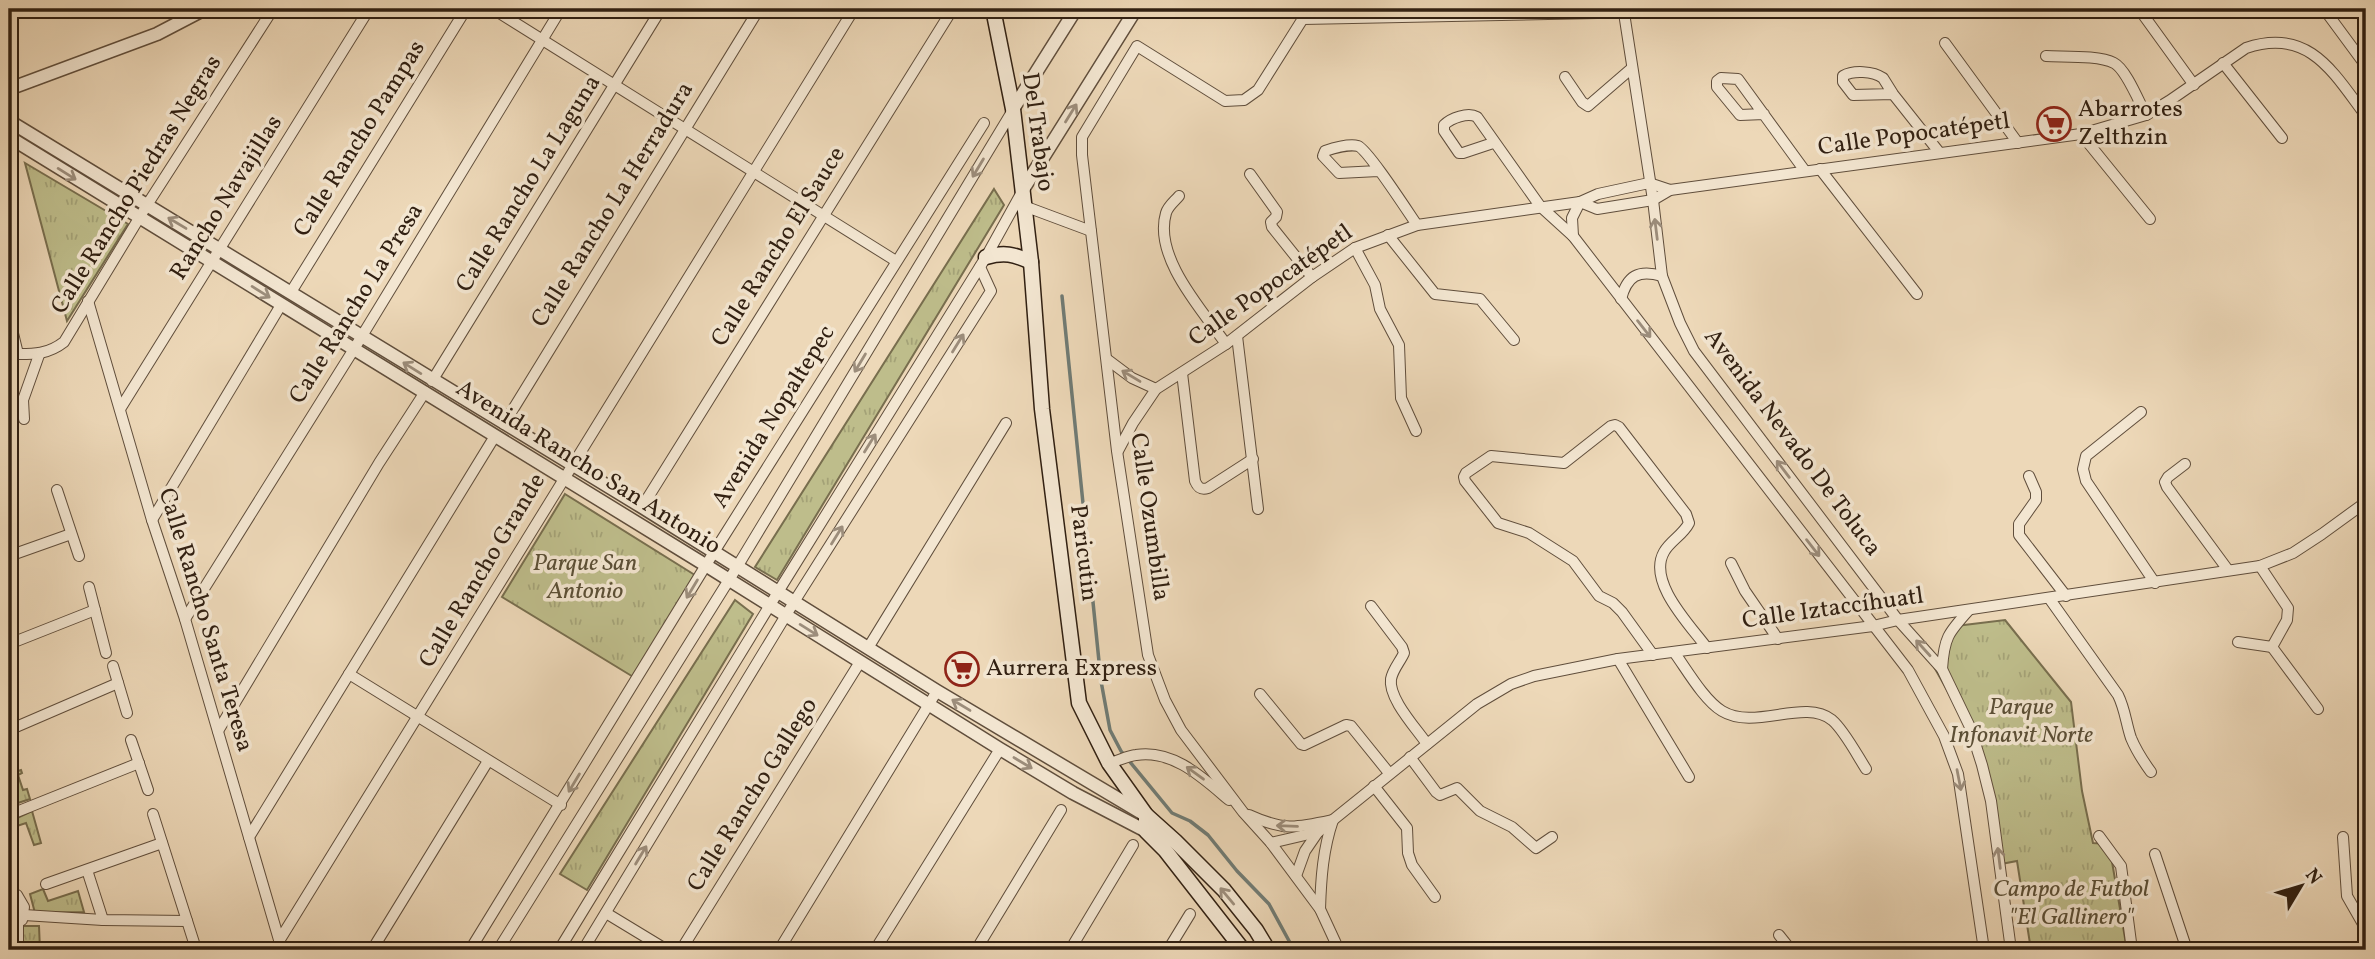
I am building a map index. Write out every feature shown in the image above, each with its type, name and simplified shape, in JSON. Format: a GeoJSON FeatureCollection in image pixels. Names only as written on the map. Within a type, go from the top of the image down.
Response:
{"type":"FeatureCollection","features":[{"type":"Feature","properties":{"kind":"main road","name":"Del Trabajo"},"geometry":{"type":"LineString","coordinates":[[993,9],[1013,109],[1031,262]]}},
{"type":"Feature","properties":{"kind":"main road"},"geometry":{"type":"LineString","coordinates":[[983,262],[1000,253],[1015,254],[1031,262]]}},
{"type":"Feature","properties":{"kind":"main road","name":"Paricutin"},"geometry":{"type":"LineString","coordinates":[[1031,262],[1042,409],[1079,703],[1146,815],[1224,890],[1256,930],[1268,950]]}},
{"type":"Feature","properties":{"kind":"main road"},"geometry":{"type":"LineString","coordinates":[[1146,815],[1146,831],[1165,850],[1243,950]]}},
{"type":"Feature","properties":{"kind":"street"},"geometry":{"type":"LineString","coordinates":[[9,89],[157,34],[205,9]]}},
{"type":"Feature","properties":{"kind":"street","name":"Calle Rancho Piedras Negras"},"geometry":{"type":"LineString","coordinates":[[39,355],[64,342],[147,205],[273,9]]}},
{"type":"Feature","properties":{"kind":"street","name":"Rancho Navajillas"},"geometry":{"type":"LineString","coordinates":[[120,409],[369,9]]}},
{"type":"Feature","properties":{"kind":"street","name":"Calle Rancho Pampas"},"geometry":{"type":"LineString","coordinates":[[291,292],[466,9]]}},
{"type":"Feature","properties":{"kind":"street"},"geometry":{"type":"LineString","coordinates":[[493,9],[755,170],[896,261]]}},
{"type":"Feature","properties":{"kind":"street","name":"Calle Rancho La Presa"},"geometry":{"type":"LineString","coordinates":[[185,619],[362,337],[561,9]]}},
{"type":"Feature","properties":{"kind":"street","name":"Calle Rancho La Laguna"},"geometry":{"type":"LineString","coordinates":[[218,730],[379,463],[429,387],[661,9]]}},
{"type":"Feature","properties":{"kind":"street","name":"Calle Rancho La Herradura"},"geometry":{"type":"LineString","coordinates":[[504,424],[759,9]]}},
{"type":"Feature","properties":{"kind":"street","name":"Calle Rancho Grande"},"geometry":{"type":"LineString","coordinates":[[281,946],[564,478],[855,9]]}},
{"type":"Feature","properties":{"kind":"street"},"geometry":{"type":"LineString","coordinates":[[498,950],[737,567],[1076,9]]}},
{"type":"Feature","properties":{"kind":"street"},"geometry":{"type":"LineString","coordinates":[[559,950],[769,605],[1023,199],[1136,9]]}},
{"type":"Feature","properties":{"kind":"street"},"geometry":{"type":"LineString","coordinates":[[1303,19],[1309,9]]}},
{"type":"Feature","properties":{"kind":"street"},"geometry":{"type":"LineString","coordinates":[[1303,19],[1790,9]]}},
{"type":"Feature","properties":{"kind":"street"},"geometry":{"type":"LineString","coordinates":[[2139,9],[2194,85]]}},
{"type":"Feature","properties":{"kind":"street"},"geometry":{"type":"LineString","coordinates":[[2324,9],[2366,66]]}},
{"type":"Feature","properties":{"kind":"street","name":"Calle Rancho El Sauce"},"geometry":{"type":"LineString","coordinates":[[642,507],[952,10]]}},
{"type":"Feature","properties":{"kind":"street","name":"Avenida Nevado De Toluca"},"geometry":{"type":"LineString","coordinates":[[1624,13],[1662,276],[1680,323],[1695,351],[1898,620],[1942,669],[1970,727],[1982,765],[1991,802],[2011,950]]}},
{"type":"Feature","properties":{"kind":"street","name":"Calle Ozumbilla"},"geometry":{"type":"LineString","coordinates":[[1303,19],[1258,90],[1244,100],[1225,101],[1136,46],[1082,137],[1082,155],[1117,452],[1148,655],[1164,700],[1181,730],[1320,909],[1339,950]]}},
{"type":"Feature","properties":{"kind":"street","name":"Calle Popocatépetl"},"geometry":{"type":"LineString","coordinates":[[1580,202],[1597,209],[1653,200],[1670,190],[2081,134],[2146,115],[2246,48],[2260,43],[2285,42],[2306,48],[2332,70],[2366,116]]}},
{"type":"Feature","properties":{"kind":"street"},"geometry":{"type":"LineString","coordinates":[[1945,43],[2018,143]]}},
{"type":"Feature","properties":{"kind":"street"},"geometry":{"type":"LineString","coordinates":[[2046,56],[2099,59],[2115,63],[2146,115]]}},
{"type":"Feature","properties":{"kind":"street"},"geometry":{"type":"LineString","coordinates":[[2223,63],[2282,138]]}},
{"type":"Feature","properties":{"kind":"street"},"geometry":{"type":"LineString","coordinates":[[1565,78],[1588,106],[1632,68]]}},
{"type":"Feature","properties":{"kind":"street"},"geometry":{"type":"LineString","coordinates":[[1892,94],[1853,95],[1843,82],[1843,76],[1848,73],[1877,74],[1883,78],[1892,94],[1938,152]]}},
{"type":"Feature","properties":{"kind":"street"},"geometry":{"type":"LineString","coordinates":[[1764,114],[1740,114],[1717,87],[1717,81],[1721,78],[1736,78],[1764,114],[1805,171]]}},
{"type":"Feature","properties":{"kind":"street","name":"Avenida Nevado De Toluca"},"geometry":{"type":"LineString","coordinates":[[1493,143],[1459,153],[1444,131],[1444,125],[1449,120],[1473,115],[1540,206],[1573,236],[1908,670],[1944,736],[1958,774],[1984,950]]}},
{"type":"Feature","properties":{"kind":"street","name":"Avenida Rancho San Antonio"},"geometry":{"type":"LineString","coordinates":[[9,121],[362,337],[495,436],[1000,749],[1073,793],[1146,831]]}},
{"type":"Feature","properties":{"kind":"street","name":"Avenida Nopaltepec"},"geometry":{"type":"LineString","coordinates":[[470,950],[714,552],[984,122]]}},
{"type":"Feature","properties":{"kind":"street"},"geometry":{"type":"LineString","coordinates":[[2081,134],[2150,219]]}},
{"type":"Feature","properties":{"kind":"street","name":"Avenida Rancho San Antonio"},"geometry":{"type":"LineString","coordinates":[[9,138],[354,349],[504,424],[937,691],[1146,815]]}},
{"type":"Feature","properties":{"kind":"street"},"geometry":{"type":"LineString","coordinates":[[1378,171],[1339,173],[1323,156],[1325,151],[1360,147],[1378,171],[1417,225]]}},
{"type":"Feature","properties":{"kind":"street"},"geometry":{"type":"LineString","coordinates":[[1821,169],[1917,294]]}},
{"type":"Feature","properties":{"kind":"street"},"geometry":{"type":"LineString","coordinates":[[1250,174],[1276,212],[1272,226],[1312,277]]}},
{"type":"Feature","properties":{"kind":"street","name":"Calle Popocatépetl"},"geometry":{"type":"LineString","coordinates":[[1117,452],[1156,389],[1226,344],[1312,277],[1355,248],[1417,225],[1580,202],[1598,194],[1649,183],[1670,190]]}},
{"type":"Feature","properties":{"kind":"street"},"geometry":{"type":"LineString","coordinates":[[1180,196],[1167,210],[1164,224],[1169,261],[1176,275],[1226,344]]}},
{"type":"Feature","properties":{"kind":"street"},"geometry":{"type":"LineString","coordinates":[[1023,199],[1091,232]]}},
{"type":"Feature","properties":{"kind":"street"},"geometry":{"type":"LineString","coordinates":[[1573,236],[1572,218],[1580,202]]}},
{"type":"Feature","properties":{"kind":"street"},"geometry":{"type":"LineString","coordinates":[[1388,235],[1435,294],[1480,299],[1514,340]]}},
{"type":"Feature","properties":{"kind":"street"},"geometry":{"type":"LineString","coordinates":[[1355,248],[1375,285],[1380,309],[1399,345],[1401,398],[1416,431]]}},
{"type":"Feature","properties":{"kind":"street"},"geometry":{"type":"LineString","coordinates":[[583,950],[794,602],[990,291],[983,262]]}},
{"type":"Feature","properties":{"kind":"street"},"geometry":{"type":"LineString","coordinates":[[1621,299],[1625,286],[1634,276],[1648,272],[1662,276]]}},
{"type":"Feature","properties":{"kind":"street","name":"Calle Rancho Santa Teresa"},"geometry":{"type":"LineString","coordinates":[[88,301],[281,946]]}},
{"type":"Feature","properties":{"kind":"street"},"geometry":{"type":"LineString","coordinates":[[152,520],[281,305]]}},
{"type":"Feature","properties":{"kind":"street"},"geometry":{"type":"LineString","coordinates":[[9,317],[13,354],[39,355],[23,400],[24,419]]}},
{"type":"Feature","properties":{"kind":"street"},"geometry":{"type":"LineString","coordinates":[[1237,336],[1258,509]]}},
{"type":"Feature","properties":{"kind":"street"},"geometry":{"type":"LineString","coordinates":[[1108,360],[1132,378],[1156,389]]}},
{"type":"Feature","properties":{"kind":"street"},"geometry":{"type":"LineString","coordinates":[[1182,373],[1197,487],[1208,488],[1253,459]]}},
{"type":"Feature","properties":{"kind":"street"},"geometry":{"type":"LineString","coordinates":[[2141,412],[2087,456],[2083,470],[2086,481],[2155,583]]}},
{"type":"Feature","properties":{"kind":"street"},"geometry":{"type":"LineString","coordinates":[[868,648],[1006,423]]}},
{"type":"Feature","properties":{"kind":"street"},"geometry":{"type":"LineString","coordinates":[[1653,655],[1622,612],[1613,603],[1599,596],[1573,561],[1529,533],[1496,522],[1465,481],[1466,473],[1490,456],[1564,463],[1611,426],[1619,427],[1686,514],[1689,523],[1685,531],[1664,552],[1659,568],[1662,586],[1707,648]]}},
{"type":"Feature","properties":{"kind":"street"},"geometry":{"type":"LineString","coordinates":[[249,837],[495,436]]}},
{"type":"Feature","properties":{"kind":"street"},"geometry":{"type":"LineString","coordinates":[[2185,464],[2168,477],[2166,487],[2228,570]]}},
{"type":"Feature","properties":{"kind":"street"},"geometry":{"type":"LineString","coordinates":[[2029,476],[2036,492],[2036,500],[2019,524],[2019,535],[2066,596]]}},
{"type":"Feature","properties":{"kind":"street"},"geometry":{"type":"LineString","coordinates":[[57,490],[79,556]]}},
{"type":"Feature","properties":{"kind":"street","name":"Calle Iztaccíhuatl"},"geometry":{"type":"LineString","coordinates":[[1296,876],[1305,851],[1318,832],[1477,704],[1511,684],[1534,676],[1618,659],[1873,626],[2260,566],[2292,553],[2366,502]]}},
{"type":"Feature","properties":{"kind":"street"},"geometry":{"type":"LineString","coordinates":[[9,556],[71,534]]}},
{"type":"Feature","properties":{"kind":"street"},"geometry":{"type":"LineString","coordinates":[[1731,563],[1745,591],[1778,639]]}},
{"type":"Feature","properties":{"kind":"street"},"geometry":{"type":"LineString","coordinates":[[2260,566],[2288,608],[2287,621],[2272,647]]}},
{"type":"Feature","properties":{"kind":"street"},"geometry":{"type":"LineString","coordinates":[[89,587],[106,653]]}},
{"type":"Feature","properties":{"kind":"street"},"geometry":{"type":"LineString","coordinates":[[2049,598],[2118,695],[2125,708],[2130,735],[2151,772]]}},
{"type":"Feature","properties":{"kind":"street"},"geometry":{"type":"LineString","coordinates":[[1371,606],[1404,653],[1394,669],[1391,693],[1427,744]]}},
{"type":"Feature","properties":{"kind":"street"},"geometry":{"type":"LineString","coordinates":[[9,644],[95,610]]}},
{"type":"Feature","properties":{"kind":"street"},"geometry":{"type":"LineString","coordinates":[[1942,669],[1948,635],[1969,610]]}},
{"type":"Feature","properties":{"kind":"street"},"geometry":{"type":"LineString","coordinates":[[2238,642],[2272,647],[2318,709]]}},
{"type":"Feature","properties":{"kind":"street"},"geometry":{"type":"LineString","coordinates":[[1674,652],[1713,705],[1724,713],[1746,719],[1821,713],[1835,722],[1866,769]]}},
{"type":"Feature","properties":{"kind":"street"},"geometry":{"type":"LineString","coordinates":[[1618,659],[1689,777]]}},
{"type":"Feature","properties":{"kind":"street","name":"Calle Rancho Gallego"},"geometry":{"type":"LineString","coordinates":[[681,950],[860,662]]}},
{"type":"Feature","properties":{"kind":"street"},"geometry":{"type":"LineString","coordinates":[[113,666],[127,713]]}},
{"type":"Feature","properties":{"kind":"street"},"geometry":{"type":"LineString","coordinates":[[349,674],[561,805]]}},
{"type":"Feature","properties":{"kind":"street"},"geometry":{"type":"LineString","coordinates":[[9,730],[118,683]]}},
{"type":"Feature","properties":{"kind":"street"},"geometry":{"type":"LineString","coordinates":[[779,950],[937,691]]}},
{"type":"Feature","properties":{"kind":"street"},"geometry":{"type":"LineString","coordinates":[[1260,694],[1301,744],[1346,725],[1351,726],[1389,773]]}},
{"type":"Feature","properties":{"kind":"street"},"geometry":{"type":"LineString","coordinates":[[131,740],[148,790]]}},
{"type":"Feature","properties":{"kind":"street"},"geometry":{"type":"LineString","coordinates":[[875,950],[1000,749]]}},
{"type":"Feature","properties":{"kind":"street"},"geometry":{"type":"LineString","coordinates":[[1116,761],[1136,754],[1160,756],[1188,766],[1243,813]]}},
{"type":"Feature","properties":{"kind":"street"},"geometry":{"type":"LineString","coordinates":[[1410,757],[1440,795],[1457,788],[1480,811],[1512,827],[1536,848],[1552,837]]}},
{"type":"Feature","properties":{"kind":"street"},"geometry":{"type":"LineString","coordinates":[[372,950],[488,761]]}},
{"type":"Feature","properties":{"kind":"street"},"geometry":{"type":"LineString","coordinates":[[9,815],[139,763]]}},
{"type":"Feature","properties":{"kind":"street"},"geometry":{"type":"LineString","coordinates":[[1374,786],[1407,828],[1408,852],[1412,865],[1435,897]]}},
{"type":"Feature","properties":{"kind":"street"},"geometry":{"type":"LineString","coordinates":[[976,950],[1061,810]]}},
{"type":"Feature","properties":{"kind":"street","name":"Calle Iztaccíhuatl"},"geometry":{"type":"LineString","coordinates":[[1243,813],[1284,827],[1333,820]]}},
{"type":"Feature","properties":{"kind":"street"},"geometry":{"type":"LineString","coordinates":[[153,814],[196,949]]}},
{"type":"Feature","properties":{"kind":"street"},"geometry":{"type":"LineString","coordinates":[[1320,909],[1322,865],[1333,820]]}},
{"type":"Feature","properties":{"kind":"street","name":"Calle Iztaccíhuatl"},"geometry":{"type":"LineString","coordinates":[[1271,843],[1318,832]]}},
{"type":"Feature","properties":{"kind":"street"},"geometry":{"type":"LineString","coordinates":[[2099,836],[2121,866],[2132,950]]}},
{"type":"Feature","properties":{"kind":"street"},"geometry":{"type":"LineString","coordinates":[[2343,837],[2347,896],[2362,924],[2365,950]]}},
{"type":"Feature","properties":{"kind":"street"},"geometry":{"type":"LineString","coordinates":[[46,884],[162,843]]}},
{"type":"Feature","properties":{"kind":"street"},"geometry":{"type":"LineString","coordinates":[[1070,950],[1133,845]]}},
{"type":"Feature","properties":{"kind":"street"},"geometry":{"type":"LineString","coordinates":[[2155,855],[2187,950]]}},
{"type":"Feature","properties":{"kind":"street"},"geometry":{"type":"LineString","coordinates":[[9,869],[10,891],[22,900],[17,922],[18,950]]}},
{"type":"Feature","properties":{"kind":"street"},"geometry":{"type":"LineString","coordinates":[[87,870],[103,920]]}},
{"type":"Feature","properties":{"kind":"street"},"geometry":{"type":"LineString","coordinates":[[606,913],[667,950]]}},
{"type":"Feature","properties":{"kind":"street"},"geometry":{"type":"LineString","coordinates":[[1168,950],[1190,914]]}},
{"type":"Feature","properties":{"kind":"street"},"geometry":{"type":"LineString","coordinates":[[17,922],[187,921]]}},
{"type":"Feature","properties":{"kind":"street"},"geometry":{"type":"LineString","coordinates":[[1779,936],[1791,950]]}},
{"type":"Feature","properties":{"kind":"green space"},"geometry":{"type":"Polygon","coordinates":[[[25,163],[128,224],[67,321],[25,163]]]}},
{"type":"Feature","properties":{"kind":"green space"},"geometry":{"type":"Polygon","coordinates":[[[994,189],[1004,205],[777,580],[755,567],[994,189]]]}},
{"type":"Feature","properties":{"kind":"green space","name":"Parque San Antonio"},"geometry":{"type":"Polygon","coordinates":[[[565,494],[698,577],[635,678],[502,597],[565,494]]]}},
{"type":"Feature","properties":{"kind":"green space"},"geometry":{"type":"Polygon","coordinates":[[[735,600],[753,614],[587,890],[560,874],[735,600]]]}},
{"type":"Feature","properties":{"kind":"green space","name":"Parque Infonavit Norte"},"geometry":{"type":"Polygon","coordinates":[[[2005,620],[2071,702],[2082,791],[2093,843],[2109,844],[2127,950],[2031,950],[2017,861],[2001,864],[1990,808],[1965,722],[1934,667],[1943,645],[1956,626],[2005,620]]]}},
{"type":"Feature","properties":{"kind":"green space"},"geometry":{"type":"Polygon","coordinates":[[[9,740],[18,771],[21,770],[22,773],[18,775],[23,790],[27,789],[30,799],[18,803],[11,791],[15,789],[9,773],[9,740]]]}},
{"type":"Feature","properties":{"kind":"green space"},"geometry":{"type":"Polygon","coordinates":[[[32,811],[41,843],[34,845],[26,823],[17,826],[15,819],[32,811]]]}},
{"type":"Feature","properties":{"kind":"green space"},"geometry":{"type":"Polygon","coordinates":[[[43,889],[48,901],[78,891],[84,912],[35,913],[30,894],[43,889]]]}},
{"type":"Feature","properties":{"kind":"green space"},"geometry":{"type":"Polygon","coordinates":[[[20,926],[39,926],[40,950],[25,950],[20,926]]]}},
{"type":"Feature","properties":{"kind":"waterway"},"geometry":{"type":"LineString","coordinates":[[1062,296],[1101,681],[1110,730],[1121,751],[1172,813],[1190,821],[1208,835],[1237,871],[1269,904],[1294,950]]}},
{"type":"Feature","properties":{"kind":"place","name":"Abarrotes Zelthzin"},"geometry":{"type":"Point","coordinates":[2054,124]}},
{"type":"Feature","properties":{"kind":"place","name":"Aurrera Express"},"geometry":{"type":"Point","coordinates":[962,669]}},
{"type":"Feature","properties":{"kind":"park label","name":"Campo de Futbol \"El Gallinero\""},"geometry":{"type":"Point","coordinates":[2071,904]}}]}
